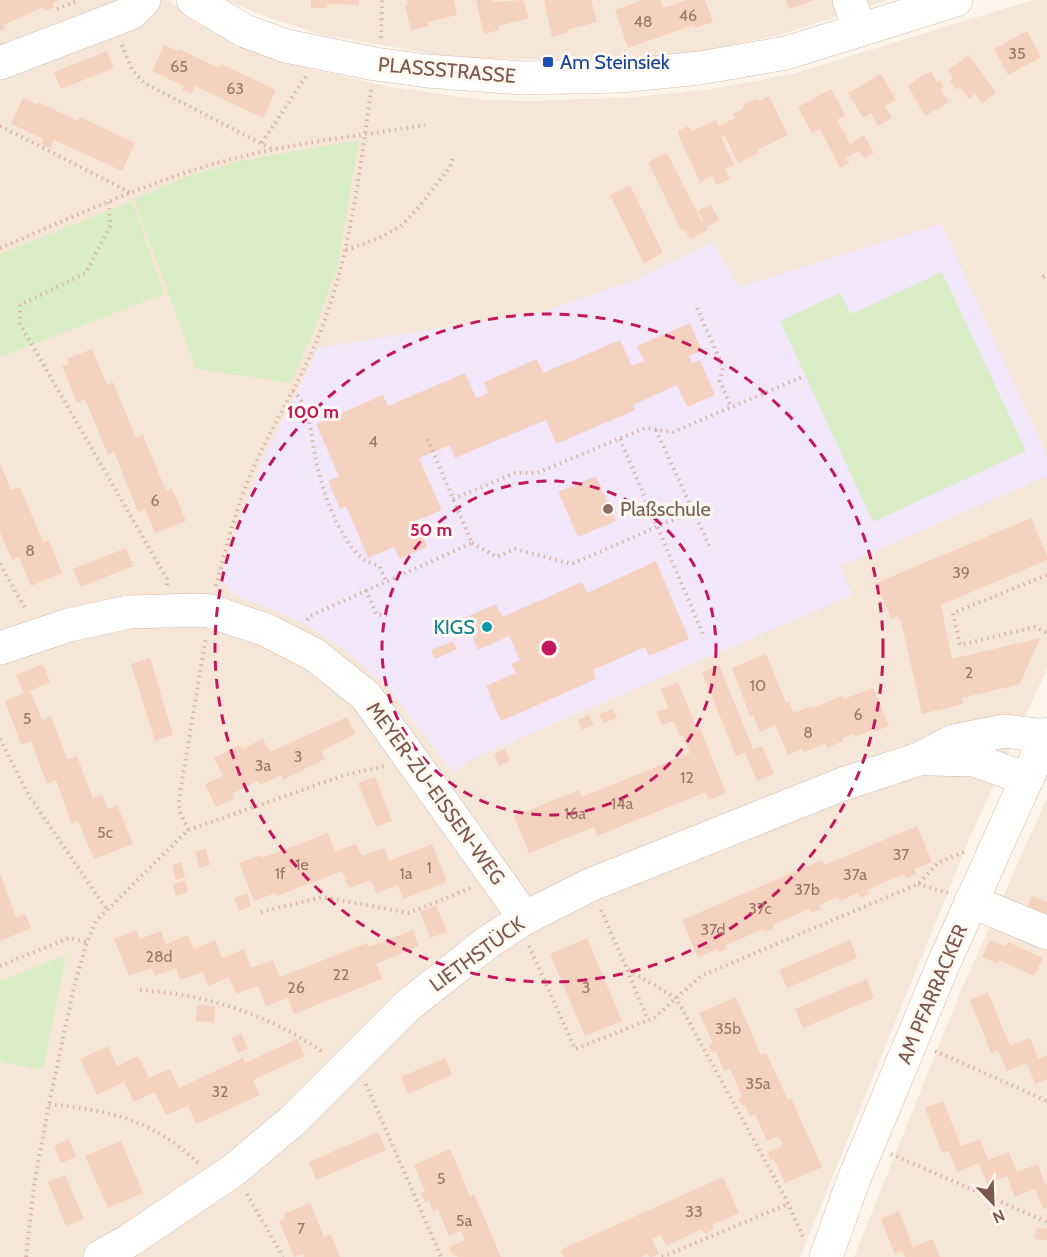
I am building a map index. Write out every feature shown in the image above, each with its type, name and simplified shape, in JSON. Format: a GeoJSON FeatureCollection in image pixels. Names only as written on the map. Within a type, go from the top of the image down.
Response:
{"type":"FeatureCollection","features":[{"type":"Feature","properties":{"kind":"street"},"geometry":{"type":"LineString","coordinates":[[0,63],[131,14],[144,0]]}},
{"type":"Feature","properties":{"kind":"street","name":"PLASSSTRASSE"},"geometry":{"type":"LineString","coordinates":[[193,0],[245,31],[286,46],[428,72],[522,78],[621,76],[700,68],[786,53],[855,15],[956,0]]}},
{"type":"Feature","properties":{"kind":"street","name":"MEYER-ZU-EISSEN-WEG"},"geometry":{"type":"LineString","coordinates":[[0,648],[69,625],[129,612],[168,610],[210,611],[266,630],[296,645],[315,655],[366,696],[525,918]]}},
{"type":"Feature","properties":{"kind":"street","name":"LIETHSTÜCK"},"geometry":{"type":"LineString","coordinates":[[99,1257],[130,1240],[225,1175],[285,1127],[406,1007],[488,942],[525,918],[590,885],[843,784],[919,759],[954,741],[1004,731],[1046,735]]}},
{"type":"Feature","properties":{"kind":"street","name":"AM PFARRACKER"},"geometry":{"type":"LineString","coordinates":[[816,1250],[869,1144],[971,901],[1046,735]]}},
{"type":"Feature","properties":{"kind":"street","name":"LIETHSTÜCK"},"geometry":{"type":"LineString","coordinates":[[919,759],[974,760],[1027,780]]}},
{"type":"Feature","properties":{"kind":"street"},"geometry":{"type":"LineString","coordinates":[[971,901],[1047,933]]}},
{"type":"Feature","properties":{"kind":"path"},"geometry":{"type":"LineString","coordinates":[[188,830],[180,812],[179,799],[210,611],[228,540],[256,462],[293,391],[323,326],[345,250],[352,220],[375,64],[380,45],[382,0]]}},
{"type":"Feature","properties":{"kind":"path"},"geometry":{"type":"LineString","coordinates":[[113,20],[132,70],[144,83],[275,150]]}},
{"type":"Feature","properties":{"kind":"path"},"geometry":{"type":"LineString","coordinates":[[262,143],[321,53]]}},
{"type":"Feature","properties":{"kind":"path"},"geometry":{"type":"LineString","coordinates":[[0,248],[190,171],[275,150],[425,125]]}},
{"type":"Feature","properties":{"kind":"path"},"geometry":{"type":"LineString","coordinates":[[0,126],[132,193]]}},
{"type":"Feature","properties":{"kind":"path"},"geometry":{"type":"LineString","coordinates":[[345,250],[377,239],[401,226],[450,167],[454,155]]}},
{"type":"Feature","properties":{"kind":"path"},"geometry":{"type":"LineString","coordinates":[[109,202],[110,226],[86,273],[20,304],[20,324],[167,579]]}},
{"type":"Feature","properties":{"kind":"path"},"geometry":{"type":"LineString","coordinates":[[697,308],[723,367],[720,381],[731,407]]}},
{"type":"Feature","properties":{"kind":"path"},"geometry":{"type":"LineString","coordinates":[[453,499],[515,473],[537,473],[645,428],[674,432],[802,377]]}},
{"type":"Feature","properties":{"kind":"path"},"geometry":{"type":"LineString","coordinates":[[293,391],[302,399],[325,496],[347,540],[363,559],[379,566],[386,581]]}},
{"type":"Feature","properties":{"kind":"path"},"geometry":{"type":"LineString","coordinates":[[656,430],[710,548]]}},
{"type":"Feature","properties":{"kind":"path"},"geometry":{"type":"LineString","coordinates":[[427,438],[472,543],[497,557],[515,549],[572,564],[693,511]]}},
{"type":"Feature","properties":{"kind":"path"},"geometry":{"type":"LineString","coordinates":[[620,439],[703,634]]}},
{"type":"Feature","properties":{"kind":"path"},"geometry":{"type":"LineString","coordinates":[[296,645],[310,615],[472,543]]}},
{"type":"Feature","properties":{"kind":"path"},"geometry":{"type":"LineString","coordinates":[[0,564],[27,612]]}},
{"type":"Feature","properties":{"kind":"path"},"geometry":{"type":"LineString","coordinates":[[1047,575],[953,613],[960,645],[1035,627],[1047,633]]}},
{"type":"Feature","properties":{"kind":"path"},"geometry":{"type":"LineString","coordinates":[[366,590],[377,615],[387,615]]}},
{"type":"Feature","properties":{"kind":"path"},"geometry":{"type":"LineString","coordinates":[[0,739],[28,794],[107,910]]}},
{"type":"Feature","properties":{"kind":"path"},"geometry":{"type":"LineString","coordinates":[[26,1257],[34,1185],[49,1104],[74,987],[87,942],[96,921],[188,830],[345,775],[412,761]]}},
{"type":"Feature","properties":{"kind":"path"},"geometry":{"type":"LineString","coordinates":[[525,918],[527,941],[575,1049],[648,1020],[702,976],[918,884],[939,862],[1000,838]]}},
{"type":"Feature","properties":{"kind":"path"},"geometry":{"type":"LineString","coordinates":[[261,912],[323,897],[409,913],[496,877]]}},
{"type":"Feature","properties":{"kind":"path"},"geometry":{"type":"LineString","coordinates":[[590,885],[648,1020]]}},
{"type":"Feature","properties":{"kind":"path"},"geometry":{"type":"LineString","coordinates":[[0,966],[69,938],[87,942]]}},
{"type":"Feature","properties":{"kind":"path"},"geometry":{"type":"LineString","coordinates":[[627,969],[676,998],[788,1204],[816,1250]]}},
{"type":"Feature","properties":{"kind":"path"},"geometry":{"type":"LineString","coordinates":[[140,990],[183,995],[242,1010],[298,1035],[365,1082],[441,1257]]}},
{"type":"Feature","properties":{"kind":"path"},"geometry":{"type":"LineString","coordinates":[[912,1041],[1047,1101]]}},
{"type":"Feature","properties":{"kind":"path"},"geometry":{"type":"LineString","coordinates":[[49,1104],[93,1109],[149,1126],[179,1144],[225,1175],[283,1257]]}},
{"type":"Feature","properties":{"kind":"path"},"geometry":{"type":"LineString","coordinates":[[869,1144],[1047,1222]]}},
{"type":"Feature","properties":{"kind":"path"},"geometry":{"type":"LineString","coordinates":[[662,1257],[788,1204]]}},
{"type":"Feature","properties":{"kind":"shaded area"},"geometry":{"type":"Polygon","coordinates":[[[0,0],[168,0],[198,24],[254,50],[315,70],[391,87],[484,100],[534,101],[632,97],[705,90],[792,74],[1033,0],[1047,0],[1047,669],[973,830],[800,1257],[0,1257],[0,0]]]}},
{"type":"Feature","properties":{"kind":"shaded area"},"geometry":{"type":"Polygon","coordinates":[[[226,0],[888,0],[780,35],[696,52],[616,61],[456,58],[323,35],[266,17],[226,0]]]}},
{"type":"Feature","properties":{"kind":"shaded area","name":"Plaßschule"},"geometry":{"type":"Polygon","coordinates":[[[941,224],[1047,456],[1047,476],[840,566],[852,595],[467,761],[453,773],[387,686],[342,648],[296,619],[232,594],[222,579],[232,542],[262,462],[318,348],[543,312],[635,280],[712,242],[739,287],[941,224]]]}},
{"type":"Feature","properties":{"kind":"shaded area"},"geometry":{"type":"Polygon","coordinates":[[[1047,798],[1047,1257],[854,1257],[960,993],[1047,798]]]}},
{"type":"Feature","properties":{"kind":"green space"},"geometry":{"type":"Polygon","coordinates":[[[359,140],[337,268],[291,383],[196,369],[134,199],[188,176],[240,161],[359,140]]]}},
{"type":"Feature","properties":{"kind":"green space"},"geometry":{"type":"Polygon","coordinates":[[[132,201],[164,294],[0,357],[0,254],[132,201]]]}},
{"type":"Feature","properties":{"kind":"green space"},"geometry":{"type":"Polygon","coordinates":[[[942,272],[1026,451],[873,522],[780,321],[840,293],[851,314],[942,272]]]}},
{"type":"Feature","properties":{"kind":"green space"},"geometry":{"type":"Polygon","coordinates":[[[66,955],[43,1070],[0,1062],[0,981],[66,955]]]}},
{"type":"Feature","properties":{"kind":"building"},"geometry":{"type":"Polygon","coordinates":[[[0,0],[59,0],[53,3],[55,7],[45,11],[44,7],[3,25],[5,29],[0,31],[0,0]]]}},
{"type":"Feature","properties":{"kind":"building"},"geometry":{"type":"Polygon","coordinates":[[[311,0],[359,0],[359,5],[327,4],[327,8],[311,8],[311,0]]]}},
{"type":"Feature","properties":{"kind":"building"},"geometry":{"type":"Polygon","coordinates":[[[407,0],[454,0],[457,15],[428,22],[429,26],[411,30],[405,5],[408,5],[407,0]]]}},
{"type":"Feature","properties":{"kind":"building"},"geometry":{"type":"Polygon","coordinates":[[[476,0],[492,0],[493,2],[523,0],[529,18],[498,26],[499,30],[484,34],[476,0]]]}},
{"type":"Feature","properties":{"kind":"building"},"geometry":{"type":"Polygon","coordinates":[[[544,0],[591,0],[597,22],[567,30],[567,33],[552,37],[544,0]]]}},
{"type":"Feature","properties":{"kind":"building"},"geometry":{"type":"Polygon","coordinates":[[[643,0],[661,0],[663,8],[686,0],[705,0],[713,22],[695,28],[694,25],[628,48],[615,10],[643,0]]]}},
{"type":"Feature","properties":{"kind":"building"},"geometry":{"type":"Polygon","coordinates":[[[786,0],[814,0],[789,9],[786,0]]]}},
{"type":"Feature","properties":{"kind":"building"},"geometry":{"type":"Polygon","coordinates":[[[1027,31],[1041,57],[1008,75],[994,49],[1027,31]]]}},
{"type":"Feature","properties":{"kind":"building"},"geometry":{"type":"Polygon","coordinates":[[[164,45],[178,51],[179,49],[219,68],[221,64],[276,90],[263,118],[195,86],[191,94],[182,90],[184,86],[152,71],[164,45]]]}},
{"type":"Feature","properties":{"kind":"building"},"geometry":{"type":"Polygon","coordinates":[[[107,51],[114,68],[61,89],[54,72],[107,51]]]}},
{"type":"Feature","properties":{"kind":"building"},"geometry":{"type":"Polygon","coordinates":[[[969,55],[996,93],[982,103],[975,94],[969,99],[960,87],[957,90],[950,81],[953,78],[948,70],[969,55]]]}},
{"type":"Feature","properties":{"kind":"building"},"geometry":{"type":"Polygon","coordinates":[[[931,72],[937,82],[940,80],[944,87],[940,89],[949,102],[925,116],[908,86],[931,72]]]}},
{"type":"Feature","properties":{"kind":"building"},"geometry":{"type":"Polygon","coordinates":[[[881,74],[896,100],[885,106],[892,118],[878,126],[871,113],[863,118],[848,93],[881,74]]]}},
{"type":"Feature","properties":{"kind":"building"},"geometry":{"type":"Polygon","coordinates":[[[831,89],[845,115],[837,120],[850,144],[864,135],[874,153],[864,159],[859,151],[846,158],[849,163],[840,168],[820,129],[812,133],[798,107],[831,89]]]}},
{"type":"Feature","properties":{"kind":"building"},"geometry":{"type":"Polygon","coordinates":[[[769,96],[788,135],[757,150],[759,153],[738,163],[725,136],[721,137],[734,165],[725,169],[730,179],[716,185],[712,176],[700,182],[678,131],[688,126],[692,131],[716,120],[719,126],[735,118],[733,114],[743,109],[744,104],[755,99],[760,101],[769,96]]]}},
{"type":"Feature","properties":{"kind":"building"},"geometry":{"type":"Polygon","coordinates":[[[23,98],[37,105],[38,102],[78,121],[80,117],[135,143],[122,171],[54,140],[50,148],[41,144],[43,139],[11,124],[23,98]]]}},
{"type":"Feature","properties":{"kind":"building"},"geometry":{"type":"Polygon","coordinates":[[[667,153],[702,222],[698,211],[711,205],[719,220],[706,227],[708,230],[690,239],[685,230],[682,232],[648,162],[667,153]]]}},
{"type":"Feature","properties":{"kind":"building"},"geometry":{"type":"Polygon","coordinates":[[[630,185],[663,253],[644,263],[610,195],[630,185]]]}},
{"type":"Feature","properties":{"kind":"building"},"geometry":{"type":"Polygon","coordinates":[[[690,323],[702,351],[689,356],[692,363],[700,360],[715,395],[687,407],[677,385],[633,405],[635,410],[556,444],[546,420],[455,458],[450,445],[419,458],[442,510],[416,521],[427,547],[399,559],[394,547],[368,558],[346,506],[340,509],[328,481],[339,476],[316,424],[383,395],[388,406],[465,373],[476,398],[488,393],[484,382],[537,359],[543,373],[620,340],[632,366],[644,361],[637,346],[690,323]]]}},
{"type":"Feature","properties":{"kind":"building"},"geometry":{"type":"Polygon","coordinates":[[[92,349],[107,385],[113,382],[136,438],[143,435],[166,491],[172,488],[186,521],[155,533],[145,509],[138,512],[114,452],[108,455],[85,399],[77,403],[62,366],[69,364],[67,359],[92,349]]]}},
{"type":"Feature","properties":{"kind":"building"},"geometry":{"type":"Polygon","coordinates":[[[0,464],[11,490],[20,487],[43,542],[49,540],[62,573],[31,586],[19,557],[12,560],[0,532],[0,464]]]}},
{"type":"Feature","properties":{"kind":"building"},"geometry":{"type":"Polygon","coordinates":[[[596,476],[616,521],[578,537],[558,492],[596,476]]]}},
{"type":"Feature","properties":{"kind":"building"},"geometry":{"type":"Polygon","coordinates":[[[1031,518],[1047,560],[941,605],[952,659],[1040,638],[1020,684],[962,698],[963,704],[922,714],[901,621],[898,616],[891,619],[876,583],[1031,518]]]}},
{"type":"Feature","properties":{"kind":"building"},"geometry":{"type":"Polygon","coordinates":[[[126,548],[133,566],[81,587],[73,569],[126,548]]]}},
{"type":"Feature","properties":{"kind":"building"},"geometry":{"type":"Polygon","coordinates":[[[656,561],[689,639],[649,656],[645,647],[593,670],[596,679],[501,721],[486,686],[516,673],[511,664],[520,660],[509,636],[478,650],[464,618],[496,604],[502,617],[582,582],[587,593],[656,561]]]}},
{"type":"Feature","properties":{"kind":"building"},"geometry":{"type":"Polygon","coordinates":[[[453,641],[457,649],[435,659],[431,650],[453,641]]]}},
{"type":"Feature","properties":{"kind":"building"},"geometry":{"type":"Polygon","coordinates":[[[766,654],[786,703],[789,701],[793,713],[812,706],[813,708],[842,696],[844,699],[873,688],[889,726],[854,737],[853,734],[827,748],[825,744],[788,755],[775,725],[760,732],[753,715],[750,716],[732,668],[766,654]]]}},
{"type":"Feature","properties":{"kind":"building"},"geometry":{"type":"Polygon","coordinates":[[[150,658],[173,735],[155,741],[131,664],[150,658]]]}},
{"type":"Feature","properties":{"kind":"building"},"geometry":{"type":"Polygon","coordinates":[[[43,664],[50,682],[30,691],[42,720],[51,716],[67,759],[77,756],[93,799],[102,795],[108,809],[117,805],[133,844],[94,859],[78,821],[72,824],[56,780],[47,784],[31,741],[21,745],[5,701],[24,693],[16,675],[43,664]]]}},
{"type":"Feature","properties":{"kind":"building"},"geometry":{"type":"Polygon","coordinates":[[[719,665],[753,749],[762,746],[774,774],[757,781],[745,753],[736,756],[702,672],[719,665]]]}},
{"type":"Feature","properties":{"kind":"building"},"geometry":{"type":"Polygon","coordinates":[[[678,682],[697,729],[700,728],[726,793],[709,800],[706,792],[597,836],[594,827],[529,853],[514,816],[579,790],[582,797],[690,753],[674,721],[662,725],[656,712],[668,708],[661,689],[678,682]]]}},
{"type":"Feature","properties":{"kind":"building"},"geometry":{"type":"Polygon","coordinates":[[[613,709],[617,718],[603,723],[599,714],[613,709]]]}},
{"type":"Feature","properties":{"kind":"building"},"geometry":{"type":"Polygon","coordinates":[[[589,715],[594,725],[582,730],[578,720],[589,715]]]}},
{"type":"Feature","properties":{"kind":"building"},"geometry":{"type":"Polygon","coordinates":[[[347,717],[355,734],[321,751],[325,759],[283,780],[281,775],[260,785],[258,781],[232,794],[234,799],[216,807],[205,784],[223,776],[214,758],[240,745],[242,749],[263,739],[270,752],[347,717]]]}},
{"type":"Feature","properties":{"kind":"building"},"geometry":{"type":"Polygon","coordinates":[[[505,749],[510,761],[499,766],[494,754],[505,749]]]}},
{"type":"Feature","properties":{"kind":"building"},"geometry":{"type":"Polygon","coordinates":[[[375,777],[392,821],[376,827],[358,783],[375,777]]]}},
{"type":"Feature","properties":{"kind":"building"},"geometry":{"type":"Polygon","coordinates":[[[917,826],[932,862],[914,869],[916,874],[906,878],[904,874],[885,882],[867,890],[869,894],[860,898],[858,893],[840,901],[838,897],[819,905],[821,909],[811,913],[809,909],[773,925],[774,929],[765,932],[764,929],[726,945],[727,949],[718,952],[717,949],[698,957],[682,920],[822,860],[825,865],[917,826]]]}},
{"type":"Feature","properties":{"kind":"building"},"geometry":{"type":"Polygon","coordinates":[[[328,833],[335,852],[356,844],[362,856],[384,848],[389,861],[432,844],[447,882],[403,899],[398,885],[376,893],[371,880],[349,888],[342,871],[277,896],[276,893],[254,901],[239,863],[261,855],[262,858],[328,833]]]}},
{"type":"Feature","properties":{"kind":"building"},"geometry":{"type":"Polygon","coordinates":[[[206,849],[210,865],[199,868],[195,852],[206,849]]]}},
{"type":"Feature","properties":{"kind":"building"},"geometry":{"type":"Polygon","coordinates":[[[181,862],[185,877],[176,880],[172,865],[181,862]]]}},
{"type":"Feature","properties":{"kind":"building"},"geometry":{"type":"Polygon","coordinates":[[[0,873],[16,918],[25,914],[31,928],[0,941],[0,873]]]}},
{"type":"Feature","properties":{"kind":"building"},"geometry":{"type":"Polygon","coordinates":[[[185,881],[188,892],[176,896],[173,884],[185,881]]]}},
{"type":"Feature","properties":{"kind":"building"},"geometry":{"type":"Polygon","coordinates":[[[247,893],[251,906],[239,911],[234,898],[247,893]]]}},
{"type":"Feature","properties":{"kind":"building"},"geometry":{"type":"Polygon","coordinates":[[[1032,896],[1047,902],[1047,922],[1025,913],[1032,896]]]}},
{"type":"Feature","properties":{"kind":"building"},"geometry":{"type":"Polygon","coordinates":[[[436,905],[447,932],[430,938],[420,912],[436,905]]]}},
{"type":"Feature","properties":{"kind":"building"},"geometry":{"type":"Polygon","coordinates":[[[136,930],[140,939],[161,931],[166,944],[188,935],[194,949],[215,940],[222,958],[244,949],[251,968],[273,960],[280,977],[367,943],[369,947],[413,930],[419,946],[376,964],[382,979],[294,1014],[288,998],[266,1006],[258,986],[236,994],[229,977],[208,986],[203,972],[180,980],[176,968],[155,976],[151,968],[129,976],[114,939],[136,930]]]}},
{"type":"Feature","properties":{"kind":"building"},"geometry":{"type":"Polygon","coordinates":[[[587,938],[622,1021],[585,1036],[550,954],[587,938]]]}},
{"type":"Feature","properties":{"kind":"building"},"geometry":{"type":"Polygon","coordinates":[[[850,940],[857,958],[787,988],[779,970],[850,940]]]}},
{"type":"Feature","properties":{"kind":"building"},"geometry":{"type":"Polygon","coordinates":[[[990,940],[1005,946],[1008,942],[1043,958],[1034,976],[999,960],[998,964],[982,957],[990,940]]]}},
{"type":"Feature","properties":{"kind":"building"},"geometry":{"type":"Polygon","coordinates":[[[867,979],[874,998],[803,1028],[795,1009],[867,979]]]}},
{"type":"Feature","properties":{"kind":"building"},"geometry":{"type":"Polygon","coordinates":[[[988,992],[1010,1046],[1030,1038],[1038,1059],[1047,1055],[1047,1079],[1035,1084],[1027,1063],[1007,1071],[998,1050],[991,1053],[970,1000],[988,992]]]}},
{"type":"Feature","properties":{"kind":"building"},"geometry":{"type":"Polygon","coordinates":[[[736,997],[761,1055],[766,1053],[788,1100],[791,1098],[822,1167],[785,1183],[774,1159],[770,1160],[767,1152],[783,1146],[779,1136],[767,1141],[755,1114],[750,1116],[745,1105],[742,1106],[738,1099],[742,1097],[730,1069],[724,1071],[716,1052],[712,1053],[709,1045],[713,1043],[699,1013],[736,997]]]}},
{"type":"Feature","properties":{"kind":"building"},"geometry":{"type":"Polygon","coordinates":[[[197,1005],[215,1006],[214,1022],[196,1021],[197,1005]]]}},
{"type":"Feature","properties":{"kind":"building"},"geometry":{"type":"Polygon","coordinates":[[[241,1033],[248,1049],[238,1053],[231,1038],[241,1033]]]}},
{"type":"Feature","properties":{"kind":"building"},"geometry":{"type":"Polygon","coordinates":[[[297,1039],[305,1056],[253,1080],[260,1095],[196,1124],[188,1106],[166,1115],[155,1092],[134,1102],[124,1082],[97,1095],[80,1059],[108,1046],[117,1066],[138,1056],[149,1078],[170,1069],[179,1088],[243,1058],[245,1063],[297,1039]]]}},
{"type":"Feature","properties":{"kind":"building"},"geometry":{"type":"Polygon","coordinates":[[[445,1058],[452,1075],[408,1094],[401,1077],[445,1058]]]}},
{"type":"Feature","properties":{"kind":"building"},"geometry":{"type":"Polygon","coordinates":[[[943,1101],[961,1146],[980,1139],[988,1160],[1009,1152],[1017,1172],[1038,1164],[1045,1185],[1047,1184],[1047,1208],[1043,1209],[1035,1189],[1015,1197],[1007,1176],[987,1184],[979,1163],[957,1172],[949,1151],[942,1153],[925,1108],[943,1101]]]}},
{"type":"Feature","properties":{"kind":"building"},"geometry":{"type":"Polygon","coordinates":[[[378,1132],[386,1150],[316,1180],[309,1162],[378,1132]]]}},
{"type":"Feature","properties":{"kind":"building"},"geometry":{"type":"Polygon","coordinates":[[[69,1139],[76,1157],[61,1163],[54,1146],[69,1139]]]}},
{"type":"Feature","properties":{"kind":"building"},"geometry":{"type":"Polygon","coordinates":[[[121,1141],[143,1193],[108,1208],[85,1156],[121,1141]]]}},
{"type":"Feature","properties":{"kind":"building"},"geometry":{"type":"Polygon","coordinates":[[[450,1149],[470,1196],[474,1194],[501,1257],[453,1256],[449,1247],[465,1240],[461,1231],[449,1236],[438,1209],[433,1211],[429,1200],[425,1202],[421,1193],[425,1191],[414,1165],[450,1149]]]}},
{"type":"Feature","properties":{"kind":"building"},"geometry":{"type":"Polygon","coordinates":[[[65,1175],[84,1219],[66,1226],[48,1182],[65,1175]]]}},
{"type":"Feature","properties":{"kind":"building"},"geometry":{"type":"Polygon","coordinates":[[[723,1177],[739,1213],[712,1225],[714,1229],[705,1234],[702,1229],[666,1246],[661,1235],[652,1239],[659,1254],[652,1257],[648,1254],[641,1257],[564,1257],[560,1250],[723,1177]]]}},
{"type":"Feature","properties":{"kind":"building"},"geometry":{"type":"Polygon","coordinates":[[[310,1203],[324,1237],[331,1234],[340,1257],[304,1257],[303,1254],[294,1257],[279,1221],[286,1218],[284,1214],[310,1203]]]}},
{"type":"Feature","properties":{"kind":"building"},"geometry":{"type":"Polygon","coordinates":[[[899,1211],[913,1247],[933,1239],[940,1257],[905,1257],[902,1251],[895,1254],[881,1219],[899,1211]]]}},
{"type":"Feature","properties":{"kind":"building"},"geometry":{"type":"Polygon","coordinates":[[[1036,1228],[1047,1229],[1047,1240],[1035,1239],[1036,1228]]]}},
{"type":"Feature","properties":{"kind":"place","name":"Am Steinsiek"},"geometry":{"type":"Point","coordinates":[548,62]}},
{"type":"Feature","properties":{"kind":"place","name":"Plaßschule"},"geometry":{"type":"Point","coordinates":[608,509]}},
{"type":"Feature","properties":{"kind":"place","name":"KIGS"},"geometry":{"type":"Point","coordinates":[487,627]}}]}
